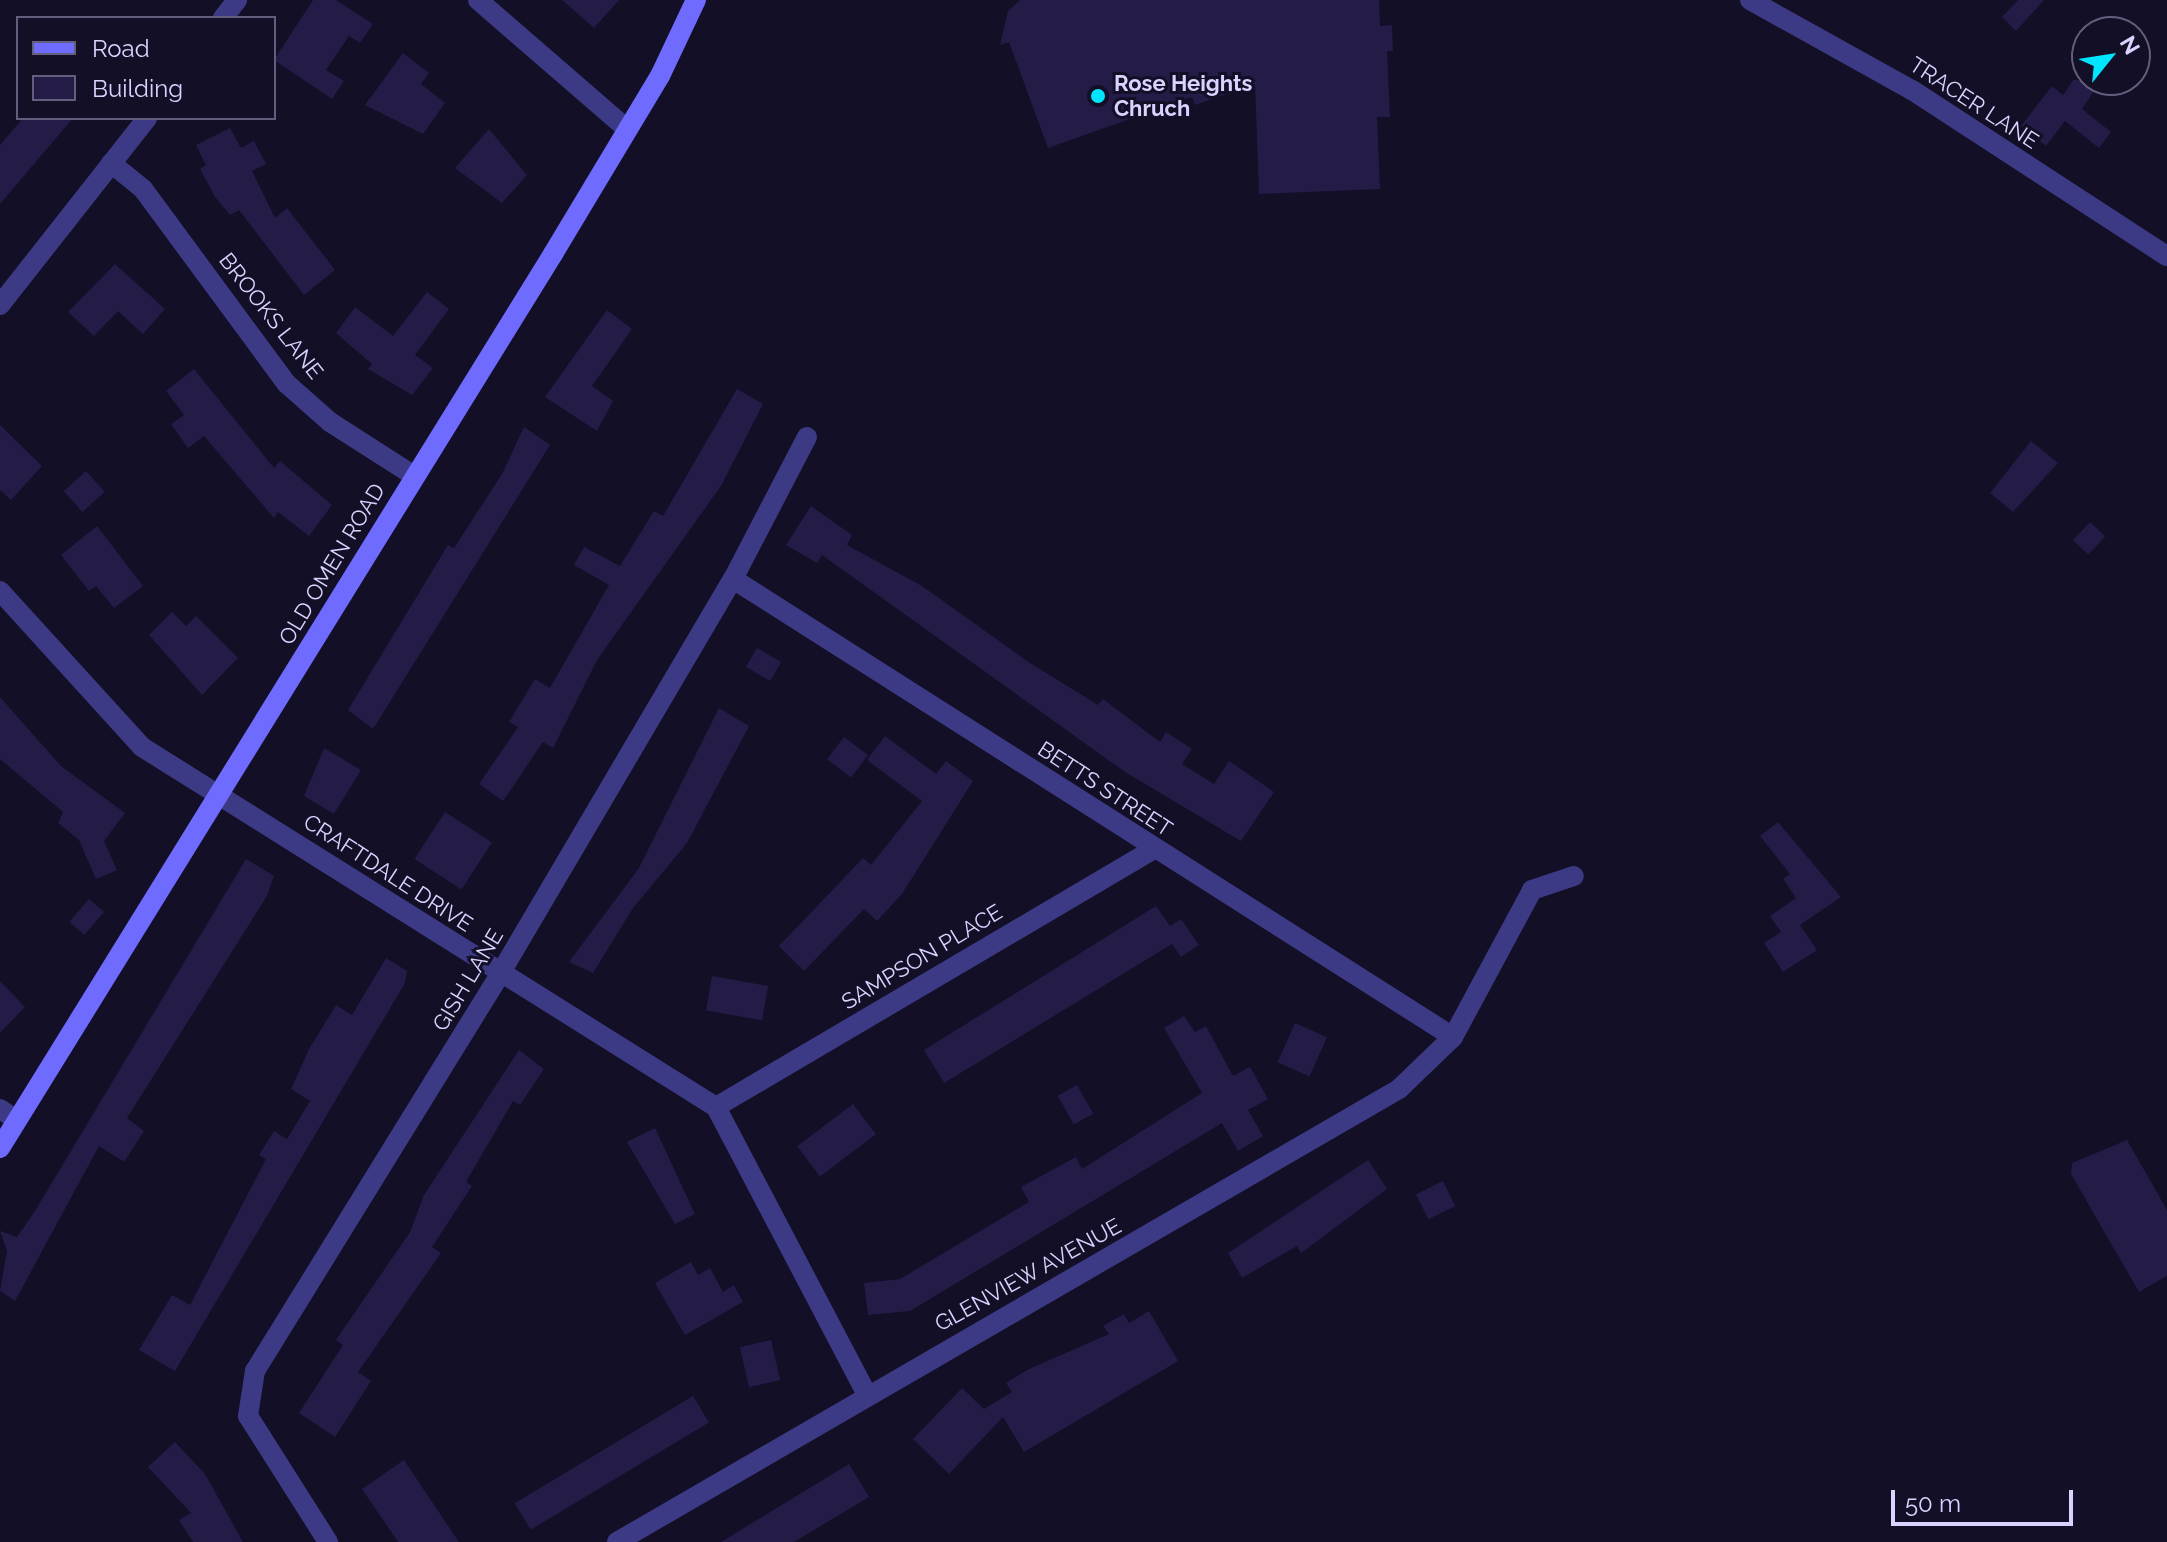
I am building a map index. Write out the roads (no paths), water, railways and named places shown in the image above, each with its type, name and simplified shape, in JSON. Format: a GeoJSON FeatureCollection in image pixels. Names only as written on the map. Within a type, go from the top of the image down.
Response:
{"type":"FeatureCollection","features":[{"type":"Feature","properties":{"kind":"street"},"geometry":{"type":"LineString","coordinates":[[225,16],[237,0]]}},
{"type":"Feature","properties":{"kind":"street"},"geometry":{"type":"LineString","coordinates":[[478,0],[627,129]]}},
{"type":"Feature","properties":{"kind":"street","name":"OLD OMEN ROAD"},"geometry":{"type":"LineString","coordinates":[[0,1148],[8,1114],[222,799],[413,475],[627,129],[696,0]]}},
{"type":"Feature","properties":{"kind":"street","name":"TRACER LANE"},"geometry":{"type":"LineString","coordinates":[[1750,0],[1912,90],[2167,256]]}},
{"type":"Feature","properties":{"kind":"street"},"geometry":{"type":"LineString","coordinates":[[0,305],[145,120]]}},
{"type":"Feature","properties":{"kind":"street","name":"BROOKS LANE"},"geometry":{"type":"LineString","coordinates":[[111,163],[143,189],[287,384],[330,422],[413,475]]}},
{"type":"Feature","properties":{"kind":"street","name":"GISH LANE"},"geometry":{"type":"LineString","coordinates":[[328,1542],[258,1437],[247,1393],[500,974],[733,579],[807,437]]}},
{"type":"Feature","properties":{"kind":"street","name":"BETTS STREET"},"geometry":{"type":"LineString","coordinates":[[733,579],[1453,1037]]}},
{"type":"Feature","properties":{"kind":"street","name":"CRAFTDALE DRIVE"},"geometry":{"type":"LineString","coordinates":[[0,591],[142,747],[716,1107]]}},
{"type":"Feature","properties":{"kind":"street","name":"SAMPSON PLACE"},"geometry":{"type":"LineString","coordinates":[[716,1107],[1154,849]]}},
{"type":"Feature","properties":{"kind":"street","name":"GLENVIEW AVENUE"},"geometry":{"type":"LineString","coordinates":[[617,1542],[866,1393],[1340,1128],[1399,1089],[1453,1037],[1532,890],[1574,876]]}},
{"type":"Feature","properties":{"kind":"street"},"geometry":{"type":"LineString","coordinates":[[716,1107],[866,1393]]}},
{"type":"Feature","properties":{"kind":"place","name":"Rose Heights Chruch"},"geometry":{"type":"Point","coordinates":[1098,96]}}]}
